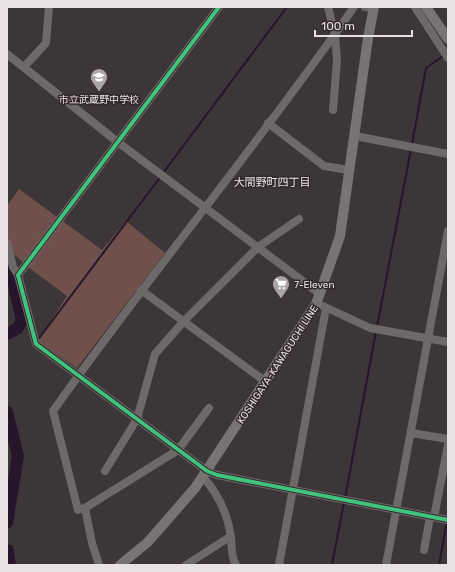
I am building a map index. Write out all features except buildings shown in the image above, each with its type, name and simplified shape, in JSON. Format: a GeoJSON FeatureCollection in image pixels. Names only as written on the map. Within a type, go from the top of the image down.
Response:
{"type":"FeatureCollection","features":[{"type":"Feature","properties":{"kind":"main road","name":"KOSHIGAYA-KAWAGUCHI LINE"},"geometry":{"type":"LineString","coordinates":[[120,565],[148,542],[164,525],[205,474],[266,382],[318,299],[340,236],[355,136],[371,7]]}},
{"type":"Feature","properties":{"kind":"main road"},"geometry":{"type":"LineString","coordinates":[[427,8],[448,39]]}},
{"type":"Feature","properties":{"kind":"street"},"geometry":{"type":"LineString","coordinates":[[24,67],[46,43],[49,7]]}},
{"type":"Feature","properties":{"kind":"street"},"geometry":{"type":"LineString","coordinates":[[18,275],[119,143],[220,7]]}},
{"type":"Feature","properties":{"kind":"street"},"geometry":{"type":"LineString","coordinates":[[208,408],[178,450],[84,508],[78,510],[53,411],[141,290],[354,7]]}},
{"type":"Feature","properties":{"kind":"street"},"geometry":{"type":"LineString","coordinates":[[414,7],[448,58]]}},
{"type":"Feature","properties":{"kind":"street"},"geometry":{"type":"LineString","coordinates":[[329,9],[337,60],[332,110]]}},
{"type":"Feature","properties":{"kind":"street"},"geometry":{"type":"LineString","coordinates":[[7,54],[119,143],[258,247],[318,299],[326,308],[370,328],[448,342]]}},
{"type":"Feature","properties":{"kind":"street"},"geometry":{"type":"LineString","coordinates":[[268,123],[324,166],[349,170]]}},
{"type":"Feature","properties":{"kind":"street"},"geometry":{"type":"LineString","coordinates":[[355,136],[448,154]]}},
{"type":"Feature","properties":{"kind":"street"},"geometry":{"type":"LineString","coordinates":[[104,471],[137,419],[155,354],[183,322],[258,247],[299,219]]}},
{"type":"Feature","properties":{"kind":"street"},"geometry":{"type":"LineString","coordinates":[[386,565],[448,231]]}},
{"type":"Feature","properties":{"kind":"street"},"geometry":{"type":"LineString","coordinates":[[7,243],[13,267],[18,275],[36,344],[178,450],[205,474],[221,501],[231,536],[233,560],[236,565]]}},
{"type":"Feature","properties":{"kind":"street"},"geometry":{"type":"LineString","coordinates":[[141,290],[266,382]]}},
{"type":"Feature","properties":{"kind":"street"},"geometry":{"type":"LineString","coordinates":[[279,565],[326,308]]}},
{"type":"Feature","properties":{"kind":"street"},"geometry":{"type":"LineString","coordinates":[[411,433],[448,440]]}},
{"type":"Feature","properties":{"kind":"street"},"geometry":{"type":"LineString","coordinates":[[424,550],[448,445]]}},
{"type":"Feature","properties":{"kind":"street"},"geometry":{"type":"LineString","coordinates":[[205,474],[293,489],[448,520]]}},
{"type":"Feature","properties":{"kind":"street"},"geometry":{"type":"LineString","coordinates":[[84,508],[99,565]]}},
{"type":"Feature","properties":{"kind":"street"},"geometry":{"type":"LineString","coordinates":[[186,565],[231,536]]}},
{"type":"Feature","properties":{"kind":"shaded area"},"geometry":{"type":"Polygon","coordinates":[[[19,189],[102,250],[126,221],[165,253],[77,368],[38,341],[67,296],[32,270],[10,251],[7,239],[7,206],[19,189]]]}},
{"type":"Feature","properties":{"kind":"shaded area"},"geometry":{"type":"Polygon","coordinates":[[[7,544],[13,546],[16,565],[7,565],[7,544]]]}},
{"type":"Feature","properties":{"kind":"waterway"},"geometry":{"type":"LineString","coordinates":[[163,173],[287,7]]}},
{"type":"Feature","properties":{"kind":"waterway"},"geometry":{"type":"LineString","coordinates":[[412,144],[426,68],[443,56]]}},
{"type":"Feature","properties":{"kind":"waterway"},"geometry":{"type":"LineString","coordinates":[[377,327],[411,149]]}},
{"type":"Feature","properties":{"kind":"waterway"},"geometry":{"type":"LineString","coordinates":[[37,341],[161,176]]}},
{"type":"Feature","properties":{"kind":"waterway"},"geometry":{"type":"LineString","coordinates":[[7,256],[22,321],[17,329],[7,334]]}},
{"type":"Feature","properties":{"kind":"waterway"},"geometry":{"type":"LineString","coordinates":[[345,498],[376,331]]}},
{"type":"Feature","properties":{"kind":"waterway"},"geometry":{"type":"LineString","coordinates":[[7,412],[18,456],[7,523]]}},
{"type":"Feature","properties":{"kind":"waterway"},"geometry":{"type":"LineString","coordinates":[[332,565],[344,502]]}},
{"type":"Feature","properties":{"kind":"waterway"},"geometry":{"type":"LineString","coordinates":[[439,565],[447,522]]}},
{"type":"Feature","properties":{"kind":"cycle path"},"geometry":{"type":"LineString","coordinates":[[219,7],[18,275],[36,344],[207,471],[217,475],[448,520]]}},
{"type":"Feature","properties":{"kind":"place","name":"市立武蔵野中学校"},"geometry":{"type":"Point","coordinates":[99,92]}},
{"type":"Feature","properties":{"kind":"place","name":"7-Eleven"},"geometry":{"type":"Point","coordinates":[281,299]}},
{"type":"Feature","properties":{"kind":"district","name":"大間野町四丁目"},"geometry":{"type":"Point","coordinates":[272,182]}}]}
